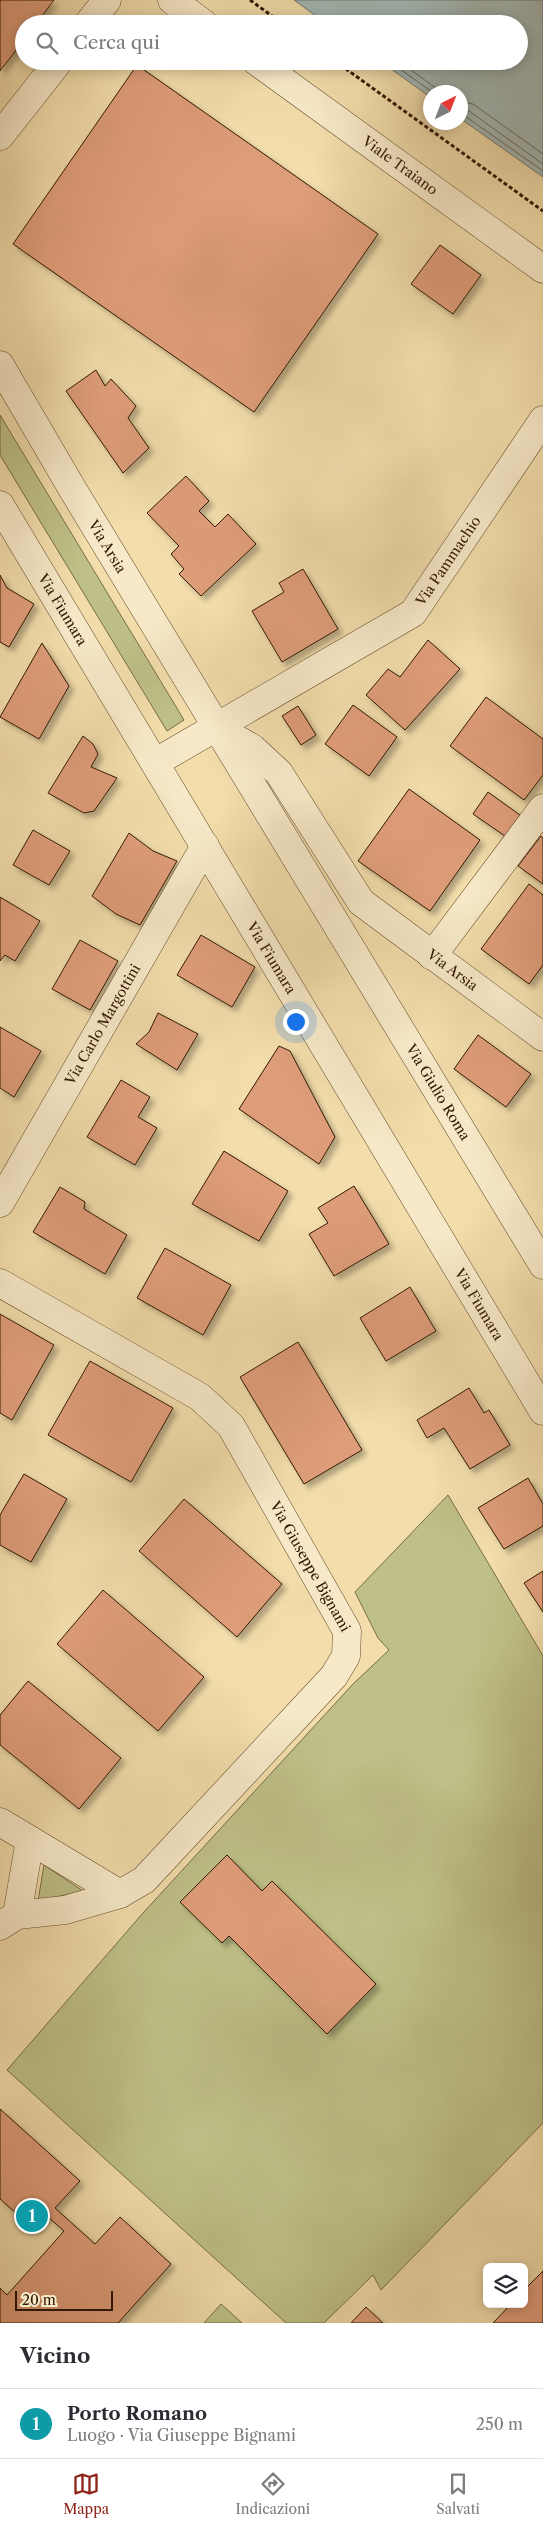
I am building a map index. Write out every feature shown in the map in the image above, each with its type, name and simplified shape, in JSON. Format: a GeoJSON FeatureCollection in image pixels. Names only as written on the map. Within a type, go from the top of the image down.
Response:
{"type":"FeatureCollection","features":[{"type":"Feature","properties":{"kind":"street"},"geometry":{"type":"LineString","coordinates":[[95,15],[107,0]]}},
{"type":"Feature","properties":{"kind":"street"},"geometry":{"type":"LineString","coordinates":[[172,0],[192,15]]}},
{"type":"Feature","properties":{"kind":"street"},"geometry":{"type":"LineString","coordinates":[[0,136],[52,70]]}},
{"type":"Feature","properties":{"kind":"street","name":"Viale Traiano"},"geometry":{"type":"LineString","coordinates":[[268,70],[543,270]]}},
{"type":"Feature","properties":{"kind":"street","name":"Via Arsia"},"geometry":{"type":"LineString","coordinates":[[0,365],[333,918]]}},
{"type":"Feature","properties":{"kind":"street","name":"Via Pammachio"},"geometry":{"type":"LineString","coordinates":[[156,762],[414,612],[543,420]]}},
{"type":"Feature","properties":{"kind":"street","name":"Via Fiumara"},"geometry":{"type":"LineString","coordinates":[[0,505],[156,762],[543,1411]]}},
{"type":"Feature","properties":{"kind":"street","name":"Via Arsia"},"geometry":{"type":"LineString","coordinates":[[217,728],[252,748],[280,774],[361,902],[543,1037]]}},
{"type":"Feature","properties":{"kind":"street"},"geometry":{"type":"LineString","coordinates":[[432,956],[543,808]]}},
{"type":"Feature","properties":{"kind":"street","name":"Via Carlo Margottini"},"geometry":{"type":"LineString","coordinates":[[0,1203],[205,846]]}},
{"type":"Feature","properties":{"kind":"street"},"geometry":{"type":"LineString","coordinates":[[333,918],[361,902]]}},
{"type":"Feature","properties":{"kind":"street","name":"Via Giulio Roma"},"geometry":{"type":"LineString","coordinates":[[333,918],[543,1265]]}},
{"type":"Feature","properties":{"kind":"street","name":"Via Giuseppe Bignami"},"geometry":{"type":"LineString","coordinates":[[0,1283],[200,1397],[231,1426],[347,1631],[346,1656],[334,1676],[144,1880],[120,1894],[66,1910],[9,1921]]}},
{"type":"Feature","properties":{"kind":"street"},"geometry":{"type":"LineString","coordinates":[[0,1822],[120,1894]]}},
{"type":"Feature","properties":{"kind":"street"},"geometry":{"type":"LineString","coordinates":[[9,1921],[30,1840]]}},
{"type":"Feature","properties":{"kind":"path"},"geometry":{"type":"LineString","coordinates":[[250,0],[271,15]]}},
{"type":"Feature","properties":{"kind":"path"},"geometry":{"type":"LineString","coordinates":[[348,70],[543,211]]}},
{"type":"Feature","properties":{"kind":"green space"},"geometry":{"type":"Polygon","coordinates":[[[0,415],[184,720],[167,731],[0,455],[0,415]]]}},
{"type":"Feature","properties":{"kind":"green space"},"geometry":{"type":"Polygon","coordinates":[[[448,1495],[543,1656],[543,2123],[381,2290],[373,2275],[324,2323],[286,2323],[7,2070],[143,1913],[353,1684],[389,1650],[378,1638],[355,1592],[448,1495]]]}},
{"type":"Feature","properties":{"kind":"green space"},"geometry":{"type":"Polygon","coordinates":[[[44,1865],[83,1891],[38,1901],[44,1865]]]}},
{"type":"Feature","properties":{"kind":"green space"},"geometry":{"type":"Polygon","coordinates":[[[221,2304],[242,2323],[204,2323],[221,2304]]]}},
{"type":"Feature","properties":{"kind":"water"},"geometry":{"type":"Polygon","coordinates":[[[294,0],[543,0],[543,177],[468,124],[468,85],[423,85],[423,92],[392,70],[528,70],[528,15],[315,15],[294,0]]]}},
{"type":"Feature","properties":{"kind":"building"},"geometry":{"type":"Polygon","coordinates":[[[0,0],[54,0],[43,15],[15,15],[15,52],[0,71],[0,0]]]}},
{"type":"Feature","properties":{"kind":"building"},"geometry":{"type":"Polygon","coordinates":[[[134,70],[144,70],[378,234],[254,412],[13,244],[134,70]]]}},
{"type":"Feature","properties":{"kind":"building"},"geometry":{"type":"Polygon","coordinates":[[[440,245],[481,275],[453,314],[411,284],[440,245]]]}},
{"type":"Feature","properties":{"kind":"building"},"geometry":{"type":"Polygon","coordinates":[[[96,370],[105,386],[111,379],[136,406],[128,418],[149,448],[123,473],[66,391],[96,370]]]}},
{"type":"Feature","properties":{"kind":"building"},"geometry":{"type":"Polygon","coordinates":[[[186,476],[209,501],[199,511],[215,527],[228,514],[256,544],[201,596],[179,574],[184,569],[171,554],[179,546],[147,513],[186,476]]]}},
{"type":"Feature","properties":{"kind":"building"},"geometry":{"type":"Polygon","coordinates":[[[303,569],[338,629],[282,662],[252,611],[284,592],[279,583],[303,569]]]}},
{"type":"Feature","properties":{"kind":"building"},"geometry":{"type":"Polygon","coordinates":[[[0,575],[7,588],[34,604],[9,647],[0,642],[0,575]]]}},
{"type":"Feature","properties":{"kind":"building"},"geometry":{"type":"Polygon","coordinates":[[[428,640],[460,669],[405,730],[366,695],[388,669],[400,677],[428,640]]]}},
{"type":"Feature","properties":{"kind":"building"},"geometry":{"type":"Polygon","coordinates":[[[42,643],[69,686],[39,739],[0,717],[42,643]]]}},
{"type":"Feature","properties":{"kind":"building"},"geometry":{"type":"Polygon","coordinates":[[[486,697],[543,739],[543,775],[524,800],[450,746],[486,697]]]}},
{"type":"Feature","properties":{"kind":"building"},"geometry":{"type":"Polygon","coordinates":[[[353,705],[397,737],[369,776],[325,744],[353,705]]]}},
{"type":"Feature","properties":{"kind":"building"},"geometry":{"type":"Polygon","coordinates":[[[298,706],[316,735],[301,745],[282,716],[298,706]]]}},
{"type":"Feature","properties":{"kind":"building"},"geometry":{"type":"Polygon","coordinates":[[[83,736],[93,744],[98,754],[91,767],[117,778],[94,811],[84,813],[48,793],[83,736]]]}},
{"type":"Feature","properties":{"kind":"building"},"geometry":{"type":"Polygon","coordinates":[[[409,789],[480,840],[430,911],[358,861],[409,789]]]}},
{"type":"Feature","properties":{"kind":"building"},"geometry":{"type":"Polygon","coordinates":[[[488,792],[520,815],[505,836],[473,814],[488,792]]]}},
{"type":"Feature","properties":{"kind":"building"},"geometry":{"type":"Polygon","coordinates":[[[33,830],[70,851],[49,885],[13,865],[33,830]]]}},
{"type":"Feature","properties":{"kind":"building"},"geometry":{"type":"Polygon","coordinates":[[[129,833],[153,851],[177,861],[140,925],[116,914],[92,896],[129,833]]]}},
{"type":"Feature","properties":{"kind":"building"},"geometry":{"type":"Polygon","coordinates":[[[541,836],[543,838],[543,884],[518,866],[541,836]]]}},
{"type":"Feature","properties":{"kind":"building"},"geometry":{"type":"Polygon","coordinates":[[[529,884],[543,895],[543,965],[529,984],[481,949],[529,884]]]}},
{"type":"Feature","properties":{"kind":"building"},"geometry":{"type":"Polygon","coordinates":[[[0,897],[40,921],[15,961],[5,955],[0,961],[0,897]]]}},
{"type":"Feature","properties":{"kind":"building"},"geometry":{"type":"Polygon","coordinates":[[[201,935],[255,967],[232,1007],[177,975],[201,935]]]}},
{"type":"Feature","properties":{"kind":"building"},"geometry":{"type":"Polygon","coordinates":[[[80,940],[118,961],[90,1010],[52,989],[80,940]]]}},
{"type":"Feature","properties":{"kind":"building"},"geometry":{"type":"Polygon","coordinates":[[[158,1013],[198,1034],[177,1070],[136,1044],[149,1032],[158,1013]]]}},
{"type":"Feature","properties":{"kind":"building"},"geometry":{"type":"Polygon","coordinates":[[[0,1027],[41,1051],[14,1097],[0,1088],[0,1027]]]}},
{"type":"Feature","properties":{"kind":"building"},"geometry":{"type":"Polygon","coordinates":[[[478,1035],[531,1074],[506,1107],[454,1069],[478,1035]]]}},
{"type":"Feature","properties":{"kind":"building"},"geometry":{"type":"Polygon","coordinates":[[[279,1046],[290,1051],[335,1137],[319,1164],[239,1109],[279,1046]]]}},
{"type":"Feature","properties":{"kind":"building"},"geometry":{"type":"Polygon","coordinates":[[[121,1080],[150,1097],[138,1117],[157,1128],[135,1165],[87,1137],[121,1080]]]}},
{"type":"Feature","properties":{"kind":"building"},"geometry":{"type":"Polygon","coordinates":[[[224,1151],[288,1191],[259,1241],[192,1204],[224,1151]]]}},
{"type":"Feature","properties":{"kind":"building"},"geometry":{"type":"Polygon","coordinates":[[[354,1186],[389,1244],[334,1276],[309,1234],[328,1223],[318,1208],[354,1186]]]}},
{"type":"Feature","properties":{"kind":"building"},"geometry":{"type":"Polygon","coordinates":[[[60,1187],[85,1202],[84,1209],[127,1235],[105,1274],[33,1232],[60,1187]]]}},
{"type":"Feature","properties":{"kind":"building"},"geometry":{"type":"Polygon","coordinates":[[[165,1248],[231,1285],[203,1335],[137,1298],[165,1248]]]}},
{"type":"Feature","properties":{"kind":"building"},"geometry":{"type":"Polygon","coordinates":[[[410,1287],[436,1331],[386,1361],[360,1318],[410,1287]]]}},
{"type":"Feature","properties":{"kind":"building"},"geometry":{"type":"Polygon","coordinates":[[[0,1314],[54,1345],[12,1420],[0,1413],[0,1314]]]}},
{"type":"Feature","properties":{"kind":"building"},"geometry":{"type":"Polygon","coordinates":[[[298,1342],[362,1450],[304,1484],[240,1377],[298,1342]]]}},
{"type":"Feature","properties":{"kind":"building"},"geometry":{"type":"Polygon","coordinates":[[[90,1361],[173,1408],[131,1482],[48,1435],[90,1361]]]}},
{"type":"Feature","properties":{"kind":"building"},"geometry":{"type":"Polygon","coordinates":[[[469,1388],[484,1413],[489,1410],[510,1445],[470,1469],[444,1428],[427,1438],[417,1420],[469,1388]]]}},
{"type":"Feature","properties":{"kind":"building"},"geometry":{"type":"Polygon","coordinates":[[[24,1474],[67,1499],[31,1562],[0,1545],[0,1515],[24,1474]]]}},
{"type":"Feature","properties":{"kind":"building"},"geometry":{"type":"Polygon","coordinates":[[[528,1478],[543,1504],[543,1526],[504,1549],[478,1508],[528,1478]]]}},
{"type":"Feature","properties":{"kind":"building"},"geometry":{"type":"Polygon","coordinates":[[[184,1499],[282,1584],[237,1637],[139,1551],[184,1499]]]}},
{"type":"Feature","properties":{"kind":"building"},"geometry":{"type":"Polygon","coordinates":[[[543,1571],[543,1612],[524,1583],[543,1571]]]}},
{"type":"Feature","properties":{"kind":"building"},"geometry":{"type":"Polygon","coordinates":[[[103,1590],[204,1677],[158,1731],[57,1644],[103,1590]]]}},
{"type":"Feature","properties":{"kind":"building"},"geometry":{"type":"Polygon","coordinates":[[[28,1681],[121,1758],[79,1809],[0,1745],[0,1715],[28,1681]]]}},
{"type":"Feature","properties":{"kind":"building"},"geometry":{"type":"Polygon","coordinates":[[[227,1855],[262,1891],[272,1881],[376,1984],[327,2034],[229,1936],[222,1943],[180,1902],[227,1855]]]}},
{"type":"Feature","properties":{"kind":"building"},"geometry":{"type":"Polygon","coordinates":[[[0,2109],[80,2181],[55,2208],[95,2244],[120,2217],[171,2264],[118,2323],[0,2323],[0,2288],[7,2295],[64,2231],[46,2215],[34,2229],[0,2199],[0,2109]]]}},
{"type":"Feature","properties":{"kind":"building"},"geometry":{"type":"Polygon","coordinates":[[[543,2271],[543,2323],[493,2323],[507,2308],[528,2308],[528,2286],[543,2271]]]}},
{"type":"Feature","properties":{"kind":"building"},"geometry":{"type":"Polygon","coordinates":[[[366,2307],[383,2323],[351,2323],[366,2307]]]}},
{"type":"Feature","properties":{"kind":"place","name":"Porto Romano"},"geometry":{"type":"Point","coordinates":[32,2216]}}]}
